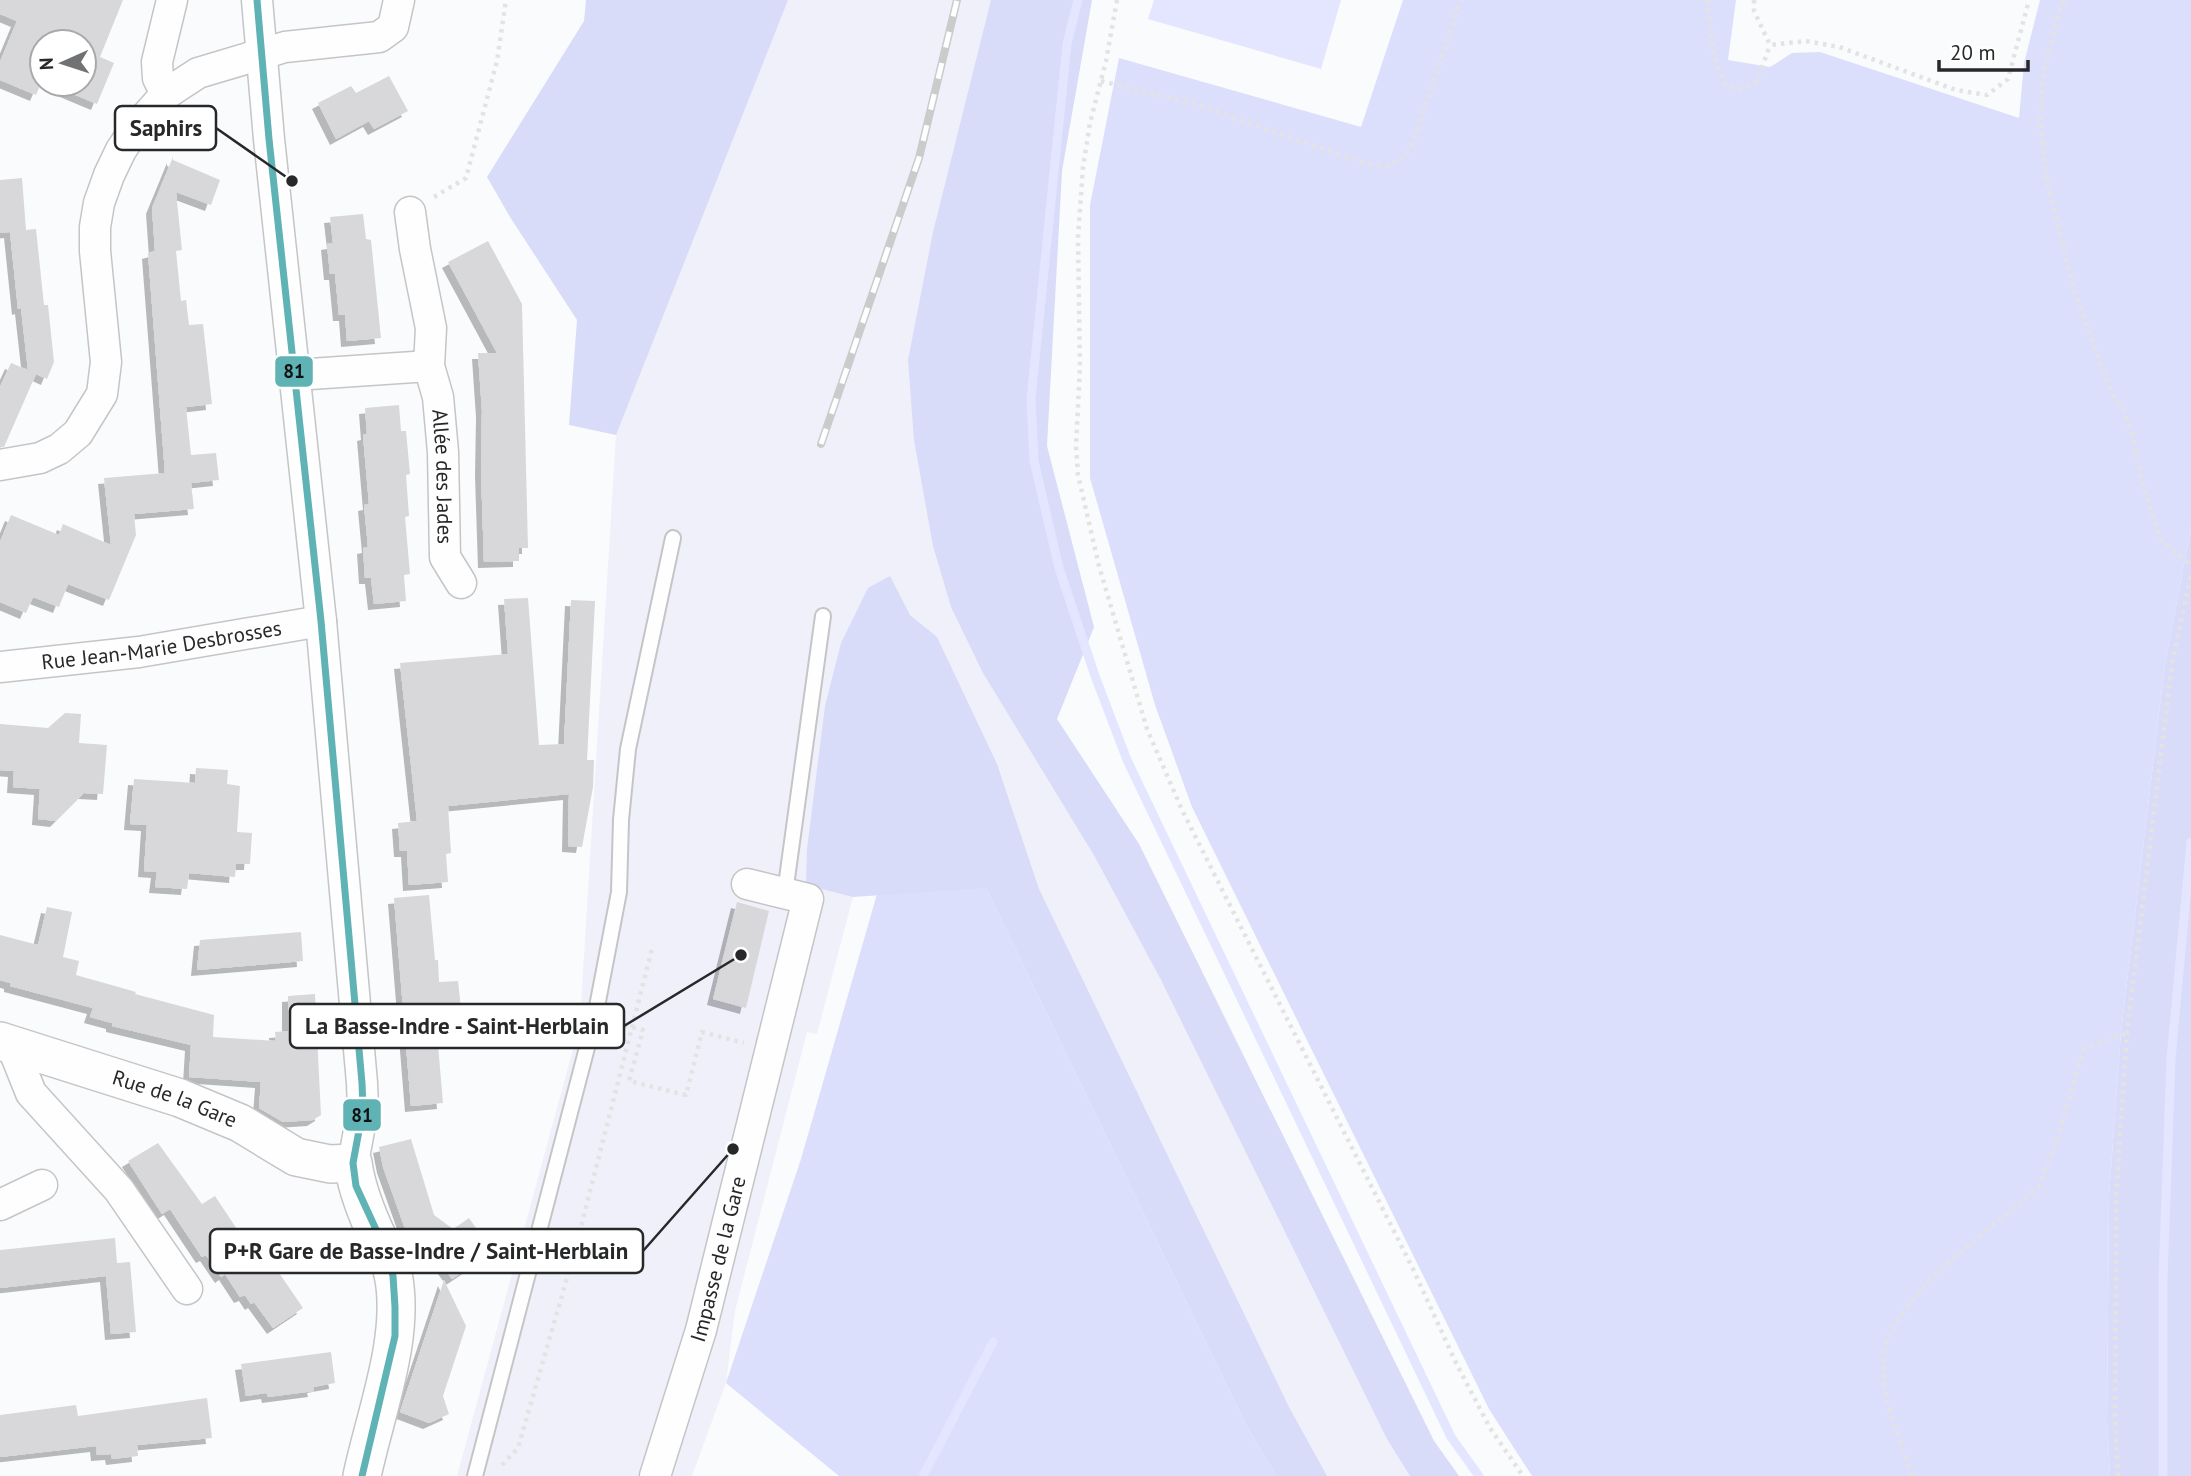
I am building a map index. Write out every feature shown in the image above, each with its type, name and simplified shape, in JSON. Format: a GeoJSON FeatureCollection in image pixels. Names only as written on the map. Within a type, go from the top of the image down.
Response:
{"type":"FeatureCollection","features":[{"type":"Feature","properties":{"kind":"street"},"geometry":{"type":"LineString","coordinates":[[166,94],[158,78],[157,62],[172,0]]}},
{"type":"Feature","properties":{"kind":"street"},"geometry":{"type":"LineString","coordinates":[[257,0],[269,139],[321,621],[362,1083],[363,1109],[353,1163],[356,1186],[389,1262],[396,1307],[395,1336],[362,1476]]}},
{"type":"Feature","properties":{"kind":"street"},"geometry":{"type":"LineString","coordinates":[[0,465],[40,458],[59,449],[78,433],[102,394],[106,362],[94,251],[95,227],[99,203],[121,150],[136,128],[166,94],[198,73],[285,47],[379,37],[393,27],[399,0]]}},
{"type":"Feature","properties":{"kind":"street","name":"Allée des Jades"},"geometry":{"type":"LineString","coordinates":[[410,212],[431,328],[429,366],[438,397],[443,452],[445,557],[461,583]]}},
{"type":"Feature","properties":{"kind":"street"},"geometry":{"type":"LineString","coordinates":[[295,375],[429,366]]}},
{"type":"Feature","properties":{"kind":"street","name":"Rue Jean-Marie Desbrosses"},"geometry":{"type":"LineString","coordinates":[[0,667],[139,652],[321,621]]}},
{"type":"Feature","properties":{"kind":"street","name":"Impasse de la Gare"},"geometry":{"type":"LineString","coordinates":[[655,1476],[701,1331],[808,899],[747,884]]}},
{"type":"Feature","properties":{"kind":"street","name":"Rue de la Gare"},"geometry":{"type":"LineString","coordinates":[[6,1042],[180,1098],[240,1123],[296,1157],[330,1164],[353,1163]]}},
{"type":"Feature","properties":{"kind":"street","name":"Rue de la Gare"},"geometry":{"type":"LineString","coordinates":[[6,1042],[31,1093],[119,1190],[187,1289]]}},
{"type":"Feature","properties":{"kind":"street"},"geometry":{"type":"LineString","coordinates":[[0,1205],[42,1185]]}},
{"type":"Feature","properties":{"kind":"lane"},"geometry":{"type":"LineString","coordinates":[[475,1476],[595,1017],[619,892],[621,820],[628,749],[673,538]]}},
{"type":"Feature","properties":{"kind":"lane"},"geometry":{"type":"LineString","coordinates":[[785,893],[823,616]]}},
{"type":"Feature","properties":{"kind":"path"},"geometry":{"type":"LineString","coordinates":[[410,212],[466,178],[497,61],[506,0]]}},
{"type":"Feature","properties":{"kind":"path"},"geometry":{"type":"LineString","coordinates":[[1117,0],[1090,123],[1083,167],[1078,237],[1080,367],[1076,446],[1078,475],[1099,566],[1147,729],[1182,810],[1413,1269],[1456,1363],[1490,1427],[1523,1476]]}},
{"type":"Feature","properties":{"kind":"path"},"geometry":{"type":"LineString","coordinates":[[1101,81],[1188,102],[1343,157],[1387,166],[1403,158],[1411,148],[1461,0]]}},
{"type":"Feature","properties":{"kind":"path"},"geometry":{"type":"LineString","coordinates":[[1707,0],[1713,58],[1727,86],[1744,89],[1757,81],[1770,45],[1754,11],[1754,0]]}},
{"type":"Feature","properties":{"kind":"path"},"geometry":{"type":"LineString","coordinates":[[1770,45],[1806,41],[1839,47],[1956,90],[1987,95],[2008,79],[2029,0]]}},
{"type":"Feature","properties":{"kind":"path"},"geometry":{"type":"LineString","coordinates":[[2064,0],[2044,71],[2040,122],[2047,181],[2076,293],[2109,387],[2123,410],[2132,434],[2143,485],[2160,539],[2191,565]]}},
{"type":"Feature","properties":{"kind":"path"},"geometry":{"type":"LineString","coordinates":[[2118,1476],[2115,1419],[2116,1197],[2127,1033],[2172,664],[2191,575]]}},
{"type":"Feature","properties":{"kind":"path"},"geometry":{"type":"LineString","coordinates":[[500,1467],[518,1448],[575,1251],[653,945]]}},
{"type":"Feature","properties":{"kind":"path"},"geometry":{"type":"LineString","coordinates":[[595,1017],[643,1030],[629,1081],[686,1095],[702,1032],[770,1049]]}},
{"type":"Feature","properties":{"kind":"path"},"geometry":{"type":"LineString","coordinates":[[1913,1476],[1889,1409],[1884,1384],[1883,1359],[1888,1336],[1906,1308],[1930,1279],[2038,1187],[2056,1143],[2084,1048],[2127,1033]]}},
{"type":"Feature","properties":{"kind":"shaded area"},"geometry":{"type":"Polygon","coordinates":[[[586,0],[788,0],[616,435],[569,425],[577,320],[487,177],[584,21],[586,0]]]}},
{"type":"Feature","properties":{"kind":"shaded area"},"geometry":{"type":"Polygon","coordinates":[[[745,0],[1052,0],[951,607],[1139,844],[1434,1441],[1459,1476],[1276,1476],[986,888],[846,797],[853,897],[817,1034],[807,1032],[735,1311],[726,1383],[692,1476],[457,1476],[573,1049],[581,1005],[616,435],[577,320],[745,0]]]}},
{"type":"Feature","properties":{"kind":"shaded area"},"geometry":{"type":"Polygon","coordinates":[[[991,0],[1092,0],[1062,171],[1047,446],[1094,627],[1057,719],[1139,844],[1434,1441],[1459,1476],[1410,1476],[1387,1439],[1161,980],[1095,857],[983,673],[951,607],[933,546],[914,440],[908,360],[933,232],[991,0]]]}},
{"type":"Feature","properties":{"kind":"shaded area"},"geometry":{"type":"Polygon","coordinates":[[[1154,0],[1341,0],[1321,69],[1148,19],[1154,0]]]}},
{"type":"Feature","properties":{"kind":"shaded area"},"geometry":{"type":"Polygon","coordinates":[[[1403,0],[1736,0],[1728,60],[1770,67],[1792,53],[1820,52],[2019,118],[2024,63],[2040,0],[2191,0],[2191,527],[2165,664],[2121,1032],[2109,1196],[2107,1421],[2110,1476],[1532,1476],[1489,1409],[1192,807],[1155,705],[1090,478],[1090,205],[1119,58],[1361,127],[1403,0]]]}},
{"type":"Feature","properties":{"kind":"shaded area"},"geometry":{"type":"Polygon","coordinates":[[[2191,527],[2191,1476],[2110,1476],[2107,1421],[2109,1196],[2121,1032],[2165,664],[2191,527]]]}},
{"type":"Feature","properties":{"kind":"shaded area"},"geometry":{"type":"Polygon","coordinates":[[[890,576],[910,615],[937,637],[997,764],[1039,889],[1289,1407],[1327,1476],[1276,1476],[1246,1425],[986,888],[853,897],[806,885],[807,849],[825,706],[841,643],[868,588],[890,576]]]}},
{"type":"Feature","properties":{"kind":"shaded area"},"geometry":{"type":"Polygon","coordinates":[[[891,845],[986,888],[1246,1425],[1276,1476],[839,1476],[726,1383],[801,1159],[891,845]]]}},
{"type":"Feature","properties":{"kind":"building"},"geometry":{"type":"Polygon","coordinates":[[[0,0],[123,0],[100,57],[114,63],[97,104],[83,98],[98,98],[98,28],[28,28],[28,92],[0,80],[0,62],[17,21],[0,14],[0,0]]]}},
{"type":"Feature","properties":{"kind":"building"},"geometry":{"type":"Polygon","coordinates":[[[389,76],[408,111],[374,129],[369,121],[336,139],[318,103],[351,86],[356,93],[389,76]]]}},
{"type":"Feature","properties":{"kind":"building"},"geometry":{"type":"Polygon","coordinates":[[[173,157],[173,160],[220,180],[211,205],[176,192],[182,250],[176,251],[181,301],[186,300],[189,325],[203,324],[212,404],[186,407],[191,455],[216,453],[219,480],[191,483],[194,509],[134,514],[136,535],[109,600],[68,584],[59,607],[33,597],[26,613],[0,602],[0,542],[11,515],[59,535],[63,524],[111,545],[104,478],[165,473],[148,253],[155,251],[152,208],[173,157]]]}},
{"type":"Feature","properties":{"kind":"building"},"geometry":{"type":"Polygon","coordinates":[[[22,178],[26,230],[36,229],[44,305],[48,305],[54,362],[47,379],[36,374],[4,447],[0,447],[0,387],[11,363],[28,370],[10,232],[0,233],[0,180],[22,178]]]}},
{"type":"Feature","properties":{"kind":"building"},"geometry":{"type":"Polygon","coordinates":[[[363,214],[366,239],[371,240],[381,338],[347,341],[345,315],[339,315],[335,274],[330,274],[327,244],[333,243],[330,217],[363,214]]]}},
{"type":"Feature","properties":{"kind":"building"},"geometry":{"type":"Polygon","coordinates":[[[488,241],[522,304],[528,548],[519,548],[519,561],[484,562],[482,411],[478,353],[497,353],[448,262],[488,241]]]}},
{"type":"Feature","properties":{"kind":"building"},"geometry":{"type":"Polygon","coordinates":[[[399,405],[401,431],[406,431],[410,474],[406,475],[409,516],[405,517],[410,574],[404,575],[406,601],[374,604],[371,578],[365,578],[363,548],[368,547],[364,505],[369,504],[363,435],[367,434],[365,408],[399,405]]]}},
{"type":"Feature","properties":{"kind":"building"},"geometry":{"type":"Polygon","coordinates":[[[528,598],[539,745],[564,744],[571,600],[595,601],[587,760],[594,760],[593,787],[582,847],[568,846],[569,794],[448,806],[451,853],[446,854],[448,882],[409,885],[407,851],[400,851],[398,823],[417,821],[400,663],[508,654],[504,599],[528,598]]]}},
{"type":"Feature","properties":{"kind":"building"},"geometry":{"type":"Polygon","coordinates":[[[65,713],[81,714],[79,743],[107,745],[103,794],[84,793],[56,821],[38,819],[40,789],[13,787],[14,771],[0,770],[0,724],[48,728],[65,713]]]}},
{"type":"Feature","properties":{"kind":"building"},"geometry":{"type":"Polygon","coordinates":[[[196,768],[228,770],[227,784],[240,786],[237,832],[252,833],[250,864],[236,864],[235,877],[189,873],[187,889],[155,887],[157,872],[144,871],[147,825],[130,824],[134,779],[195,783],[196,768]]]}},
{"type":"Feature","properties":{"kind":"building"},"geometry":{"type":"Polygon","coordinates":[[[429,895],[439,982],[458,981],[461,1009],[435,1010],[443,1103],[411,1106],[394,898],[429,895]]]}},
{"type":"Feature","properties":{"kind":"building"},"geometry":{"type":"Polygon","coordinates":[[[737,902],[769,911],[746,1008],[713,999],[737,902]]]}},
{"type":"Feature","properties":{"kind":"building"},"geometry":{"type":"Polygon","coordinates":[[[47,907],[72,912],[63,957],[79,961],[76,975],[214,1015],[213,1037],[276,1041],[275,1032],[288,1031],[288,996],[315,994],[321,1115],[313,1120],[283,1122],[259,1108],[261,1082],[189,1077],[191,1045],[112,1026],[112,1023],[90,1017],[93,1008],[10,986],[10,983],[0,980],[0,935],[38,945],[47,907]]]}},
{"type":"Feature","properties":{"kind":"building"},"geometry":{"type":"Polygon","coordinates":[[[301,932],[303,961],[197,970],[200,940],[301,932]]]}},
{"type":"Feature","properties":{"kind":"building"},"geometry":{"type":"Polygon","coordinates":[[[411,1139],[434,1215],[453,1229],[469,1218],[483,1238],[473,1245],[482,1259],[452,1279],[428,1246],[408,1237],[383,1167],[379,1147],[411,1139]]]}},
{"type":"Feature","properties":{"kind":"building"},"geometry":{"type":"Polygon","coordinates":[[[158,1143],[202,1204],[215,1196],[260,1264],[269,1258],[303,1308],[273,1328],[254,1302],[251,1304],[245,1295],[240,1297],[225,1274],[221,1277],[206,1255],[202,1257],[170,1209],[162,1214],[128,1161],[158,1143]]]}},
{"type":"Feature","properties":{"kind":"building"},"geometry":{"type":"Polygon","coordinates":[[[115,1238],[117,1263],[130,1262],[136,1332],[111,1334],[106,1276],[0,1288],[0,1250],[115,1238]]]}},
{"type":"Feature","properties":{"kind":"building"},"geometry":{"type":"Polygon","coordinates":[[[444,1280],[466,1326],[443,1396],[449,1414],[429,1423],[400,1412],[444,1280]]]}},
{"type":"Feature","properties":{"kind":"building"},"geometry":{"type":"Polygon","coordinates":[[[331,1352],[335,1383],[313,1387],[314,1391],[268,1397],[267,1393],[246,1396],[241,1364],[331,1352]]]}},
{"type":"Feature","properties":{"kind":"building"},"geometry":{"type":"Polygon","coordinates":[[[207,1398],[212,1438],[137,1445],[138,1456],[112,1459],[111,1454],[97,1455],[96,1446],[0,1457],[0,1415],[76,1405],[78,1416],[207,1398]]]}},
{"type":"Feature","properties":{"kind":"waterway"},"geometry":{"type":"LineString","coordinates":[[1078,0],[1067,44],[1031,399],[1034,461],[1059,568],[1095,676],[1127,760],[1451,1437],[1479,1476]]}},
{"type":"Feature","properties":{"kind":"waterway"},"geometry":{"type":"LineString","coordinates":[[2163,1476],[2163,1279],[2171,1059],[2191,842]]}},
{"type":"Feature","properties":{"kind":"waterway"},"geometry":{"type":"LineString","coordinates":[[923,1476],[993,1342]]}},
{"type":"Feature","properties":{"kind":"railway"},"geometry":{"type":"LineString","coordinates":[[821,444],[919,158],[957,0]]}},
{"type":"Feature","properties":{"kind":"transit line","name":"81"},"geometry":{"type":"LineString","coordinates":[[257,0],[269,139],[321,621],[362,1083],[363,1109],[353,1163],[356,1186],[385,1249],[393,1276],[395,1336],[362,1476]]}},
{"type":"Feature","properties":{"kind":"place","name":"Saphirs"},"geometry":{"type":"Point","coordinates":[292,181]}},
{"type":"Feature","properties":{"kind":"place","name":"La Basse-Indre - Saint-Herblain"},"geometry":{"type":"Point","coordinates":[741,955]}},
{"type":"Feature","properties":{"kind":"place","name":"P+R Gare de Basse-Indre / Saint-Herblain"},"geometry":{"type":"Point","coordinates":[733,1149]}}]}
